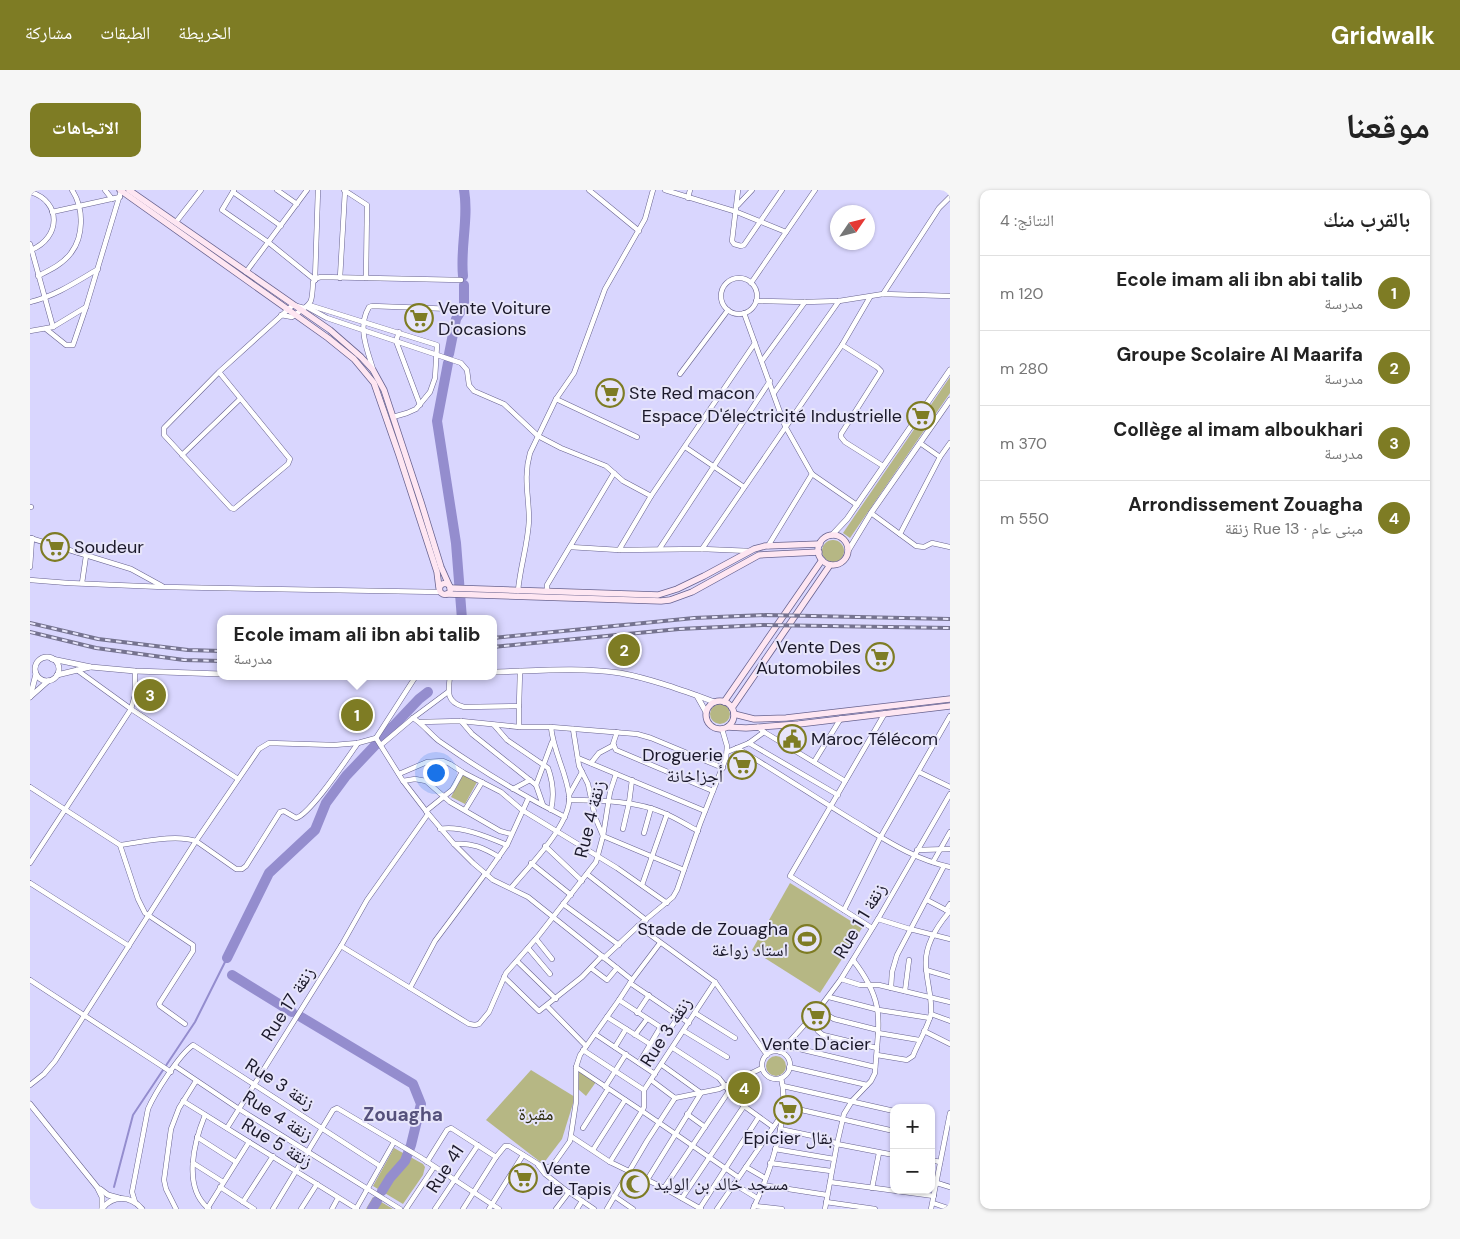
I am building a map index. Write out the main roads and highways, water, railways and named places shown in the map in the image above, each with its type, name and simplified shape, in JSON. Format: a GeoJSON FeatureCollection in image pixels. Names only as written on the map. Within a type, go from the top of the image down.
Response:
{"type":"FeatureCollection","features":[{"type":"Feature","properties":{"kind":"main road"},"geometry":{"type":"LineString","coordinates":[[121,190],[328,338],[354,359],[374,383],[400,455],[437,572],[440,590],[442,594],[452,590]]}},
{"type":"Feature","properties":{"kind":"main road"},"geometry":{"type":"LineString","coordinates":[[129,190],[293,304],[305,307],[352,348],[373,370],[384,390],[422,502],[441,566],[452,590]]}},
{"type":"Feature","properties":{"kind":"main road"},"geometry":{"type":"LineString","coordinates":[[832,535],[840,537],[844,540],[848,551],[846,558],[841,563],[830,564],[822,560],[819,552],[820,544],[825,538],[832,535]]}},
{"type":"Feature","properties":{"kind":"main road"},"geometry":{"type":"LineString","coordinates":[[471,593],[547,591],[658,595],[698,580],[750,551],[768,546],[820,544]]}},
{"type":"Feature","properties":{"kind":"main road"},"geometry":{"type":"LineString","coordinates":[[440,590],[442,584],[452,590],[471,593],[641,601],[670,600],[692,592],[758,555],[819,552]]}},
{"type":"Feature","properties":{"kind":"main road"},"geometry":{"type":"LineString","coordinates":[[724,702],[822,560]]}},
{"type":"Feature","properties":{"kind":"main road"},"geometry":{"type":"LineString","coordinates":[[725,728],[733,721],[733,711],[830,564]]}},
{"type":"Feature","properties":{"kind":"main road"},"geometry":{"type":"LineString","coordinates":[[950,699],[786,718],[751,719],[733,711],[724,702],[715,702],[710,705],[706,712],[706,719],[710,726],[716,729],[746,728],[799,724],[885,712],[950,706]]}},
{"type":"Feature","properties":{"kind":"waterway"},"geometry":{"type":"LineString","coordinates":[[463,276],[462,265],[466,211],[464,190]]}},
{"type":"Feature","properties":{"kind":"waterway"},"geometry":{"type":"LineString","coordinates":[[449,354],[456,319],[464,306],[464,285]]}},
{"type":"Feature","properties":{"kind":"waterway"},"geometry":{"type":"LineString","coordinates":[[448,363],[437,421],[456,543],[462,615]]}},
{"type":"Feature","properties":{"kind":"waterway"},"geometry":{"type":"LineString","coordinates":[[227,958],[269,873],[315,830],[326,803],[346,776],[419,699],[428,692]]}},
{"type":"Feature","properties":{"kind":"waterway"},"geometry":{"type":"LineString","coordinates":[[114,1187],[133,1115],[195,1022],[227,958]]}},
{"type":"Feature","properties":{"kind":"waterway"},"geometry":{"type":"LineString","coordinates":[[232,975],[292,1012]]}},
{"type":"Feature","properties":{"kind":"waterway"},"geometry":{"type":"LineString","coordinates":[[301,1017],[413,1084],[421,1104],[411,1145],[405,1161],[390,1178],[382,1191]]}},
{"type":"Feature","properties":{"kind":"waterway"},"geometry":{"type":"LineString","coordinates":[[372,1209],[377,1201]]}},
{"type":"Feature","properties":{"kind":"railway"},"geometry":{"type":"LineString","coordinates":[[497,638],[694,618],[766,615],[950,619]]}},
{"type":"Feature","properties":{"kind":"railway"},"geometry":{"type":"LineString","coordinates":[[30,623],[98,639],[188,650],[217,651]]}},
{"type":"Feature","properties":{"kind":"railway"},"geometry":{"type":"LineString","coordinates":[[497,647],[679,629],[763,625],[950,628]]}},
{"type":"Feature","properties":{"kind":"railway"},"geometry":{"type":"LineString","coordinates":[[30,632],[96,648],[184,660],[217,661]]}},
{"type":"Feature","properties":{"kind":"place","name":"Vente Voiture D'ocasions"},"geometry":{"type":"Point","coordinates":[419,318]}},
{"type":"Feature","properties":{"kind":"place","name":"Ste Red macon"},"geometry":{"type":"Point","coordinates":[610,393]}},
{"type":"Feature","properties":{"kind":"place","name":"Espace D'électricité Industrielle"},"geometry":{"type":"Point","coordinates":[921,416]}},
{"type":"Feature","properties":{"kind":"place","name":"Soudeur"},"geometry":{"type":"Point","coordinates":[55,547]}},
{"type":"Feature","properties":{"kind":"place","name":"Groupe Scolaire Al Maarifa"},"geometry":{"type":"Point","coordinates":[624,650]}},
{"type":"Feature","properties":{"kind":"place","name":"Vente Des Automobiles"},"geometry":{"type":"Point","coordinates":[880,657]}},
{"type":"Feature","properties":{"kind":"place","name":"Collège al imam alboukhari"},"geometry":{"type":"Point","coordinates":[150,695]}},
{"type":"Feature","properties":{"kind":"place","name":"Ecole imam ali ibn abi talib"},"geometry":{"type":"Point","coordinates":[357,715]}},
{"type":"Feature","properties":{"kind":"place","name":"Maroc Télécom"},"geometry":{"type":"Point","coordinates":[792,739]}},
{"type":"Feature","properties":{"kind":"place","name":"Droguerie أجزاخانة"},"geometry":{"type":"Point","coordinates":[742,765]}},
{"type":"Feature","properties":{"kind":"place","name":"Stade de Zouagha استاد زواغة"},"geometry":{"type":"Point","coordinates":[807,939]}},
{"type":"Feature","properties":{"kind":"place","name":"Vente D'acier"},"geometry":{"type":"Point","coordinates":[816,1016]}},
{"type":"Feature","properties":{"kind":"place","name":"Arrondissement Zouagha"},"geometry":{"type":"Point","coordinates":[744,1088]}},
{"type":"Feature","properties":{"kind":"place","name":"Epicier بقال"},"geometry":{"type":"Point","coordinates":[788,1110]}},
{"type":"Feature","properties":{"kind":"place","name":"Vente de Tapis"},"geometry":{"type":"Point","coordinates":[523,1178]}},
{"type":"Feature","properties":{"kind":"place","name":"مسجد خالد بن الوليد"},"geometry":{"type":"Point","coordinates":[635,1184]}},
{"type":"Feature","properties":{"kind":"district","name":"Zouagha"},"geometry":{"type":"Point","coordinates":[403,1114]}},
{"type":"Feature","properties":{"kind":"park label","name":"مقبرة"},"geometry":{"type":"Point","coordinates":[536,1114]}}]}
